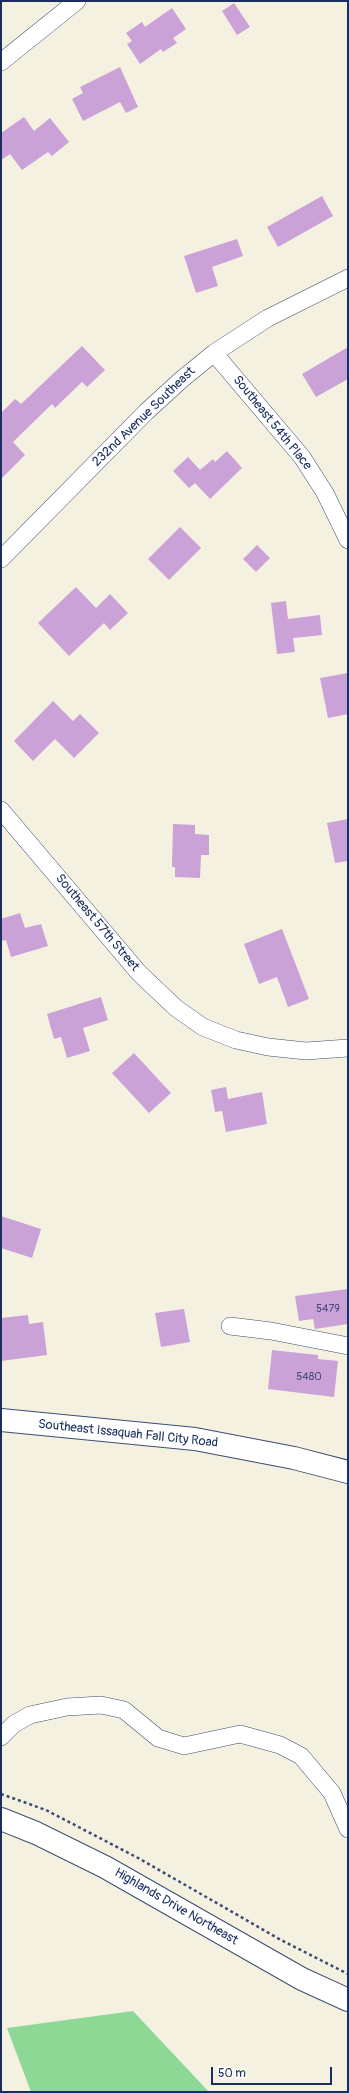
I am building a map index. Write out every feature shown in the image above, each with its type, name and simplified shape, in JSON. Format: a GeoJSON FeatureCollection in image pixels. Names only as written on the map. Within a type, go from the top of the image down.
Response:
{"type":"FeatureCollection","features":[{"type":"Feature","properties":{"kind":"main road","name":"Southeast Issaquah Fall City Road"},"geometry":{"type":"LineString","coordinates":[[1,1420],[195,1439],[294,1458],[348,1472]]}},
{"type":"Feature","properties":{"kind":"main road","name":"Highlands Drive Northeast"},"geometry":{"type":"LineString","coordinates":[[1,1819],[36,1833],[105,1866],[302,1979],[348,2000]]}},
{"type":"Feature","properties":{"kind":"street"},"geometry":{"type":"LineString","coordinates":[[1,62],[77,1]]}},
{"type":"Feature","properties":{"kind":"street","name":"232nd Avenue Southeast"},"geometry":{"type":"LineString","coordinates":[[1,559],[146,412],[181,380],[214,353],[268,318],[348,278]]}},
{"type":"Feature","properties":{"kind":"street","name":"Southeast 54th Place"},"geometry":{"type":"LineString","coordinates":[[214,353],[302,457],[325,493],[348,540]]}},
{"type":"Feature","properties":{"kind":"street","name":"Southeast 57th Street"},"geometry":{"type":"LineString","coordinates":[[1,810],[139,973],[176,1008],[203,1027],[236,1040],[268,1047],[306,1051],[348,1048]]}},
{"type":"Feature","properties":{"kind":"street"},"geometry":{"type":"LineString","coordinates":[[230,1326],[271,1331],[348,1346]]}},
{"type":"Feature","properties":{"kind":"street"},"geometry":{"type":"LineString","coordinates":[[1,1737],[14,1724],[30,1715],[67,1707],[101,1705],[124,1710],[158,1738],[184,1746],[240,1734],[280,1745],[300,1756],[332,1792],[348,1829]]}},
{"type":"Feature","properties":{"kind":"path"},"geometry":{"type":"LineString","coordinates":[[1,1794],[53,1814],[140,1859],[282,1940],[348,1974]]}},
{"type":"Feature","properties":{"kind":"green space"},"geometry":{"type":"Polygon","coordinates":[[[133,2011],[209,2092],[31,2092],[7,2028],[133,2011]]]}},
{"type":"Feature","properties":{"kind":"building"},"geometry":{"type":"Polygon","coordinates":[[[234,3],[250,27],[237,35],[222,11],[234,3]]]}},
{"type":"Feature","properties":{"kind":"building"},"geometry":{"type":"Polygon","coordinates":[[[172,8],[186,29],[173,38],[177,43],[163,52],[161,49],[140,64],[127,44],[132,41],[126,33],[142,22],[145,27],[172,8]]]}},
{"type":"Feature","properties":{"kind":"building"},"geometry":{"type":"Polygon","coordinates":[[[120,67],[138,107],[126,113],[120,102],[83,121],[72,99],[83,93],[80,87],[120,67]]]}},
{"type":"Feature","properties":{"kind":"building"},"geometry":{"type":"Polygon","coordinates":[[[24,117],[34,131],[50,118],[69,142],[52,156],[48,152],[22,170],[10,154],[1,160],[1,133],[24,117]]]}},
{"type":"Feature","properties":{"kind":"building"},"geometry":{"type":"Polygon","coordinates":[[[322,196],[333,216],[278,247],[267,227],[322,196]]]}},
{"type":"Feature","properties":{"kind":"building"},"geometry":{"type":"Polygon","coordinates":[[[237,239],[243,256],[212,267],[218,286],[196,293],[184,256],[237,239]]]}},
{"type":"Feature","properties":{"kind":"building"},"geometry":{"type":"Polygon","coordinates":[[[82,346],[105,370],[87,387],[82,382],[55,408],[52,404],[13,442],[25,455],[1,479],[1,413],[15,399],[21,404],[82,346]]]}},
{"type":"Feature","properties":{"kind":"building"},"geometry":{"type":"Polygon","coordinates":[[[348,347],[348,379],[316,397],[302,374],[348,347]]]}},
{"type":"Feature","properties":{"kind":"building"},"geometry":{"type":"Polygon","coordinates":[[[227,451],[242,468],[210,499],[195,483],[189,488],[173,471],[188,457],[200,470],[213,459],[215,462],[227,451]]]}},
{"type":"Feature","properties":{"kind":"building"},"geometry":{"type":"Polygon","coordinates":[[[180,527],[201,548],[169,580],[148,559],[180,527]]]}},
{"type":"Feature","properties":{"kind":"building"},"geometry":{"type":"Polygon","coordinates":[[[257,545],[270,558],[256,572],[243,559],[257,545]]]}},
{"type":"Feature","properties":{"kind":"building"},"geometry":{"type":"Polygon","coordinates":[[[76,587],[96,608],[110,594],[128,613],[110,630],[104,623],[69,656],[38,623],[76,587]]]}},
{"type":"Feature","properties":{"kind":"building"},"geometry":{"type":"Polygon","coordinates":[[[286,601],[288,619],[320,615],[322,635],[293,638],[295,652],[277,654],[271,603],[286,601]]]}},
{"type":"Feature","properties":{"kind":"building"},"geometry":{"type":"Polygon","coordinates":[[[348,673],[348,714],[328,718],[320,678],[348,673]]]}},
{"type":"Feature","properties":{"kind":"building"},"geometry":{"type":"Polygon","coordinates":[[[53,701],[73,721],[80,714],[99,733],[74,758],[55,739],[33,761],[14,741],[53,701]]]}},
{"type":"Feature","properties":{"kind":"building"},"geometry":{"type":"Polygon","coordinates":[[[348,819],[348,861],[335,863],[327,823],[348,819]]]}},
{"type":"Feature","properties":{"kind":"building"},"geometry":{"type":"Polygon","coordinates":[[[173,824],[195,825],[195,834],[209,835],[209,855],[201,855],[200,878],[175,877],[175,867],[172,867],[173,824]]]}},
{"type":"Feature","properties":{"kind":"building"},"geometry":{"type":"Polygon","coordinates":[[[20,913],[25,928],[41,924],[48,946],[11,957],[6,940],[1,941],[1,919],[20,913]]]}},
{"type":"Feature","properties":{"kind":"building"},"geometry":{"type":"Polygon","coordinates":[[[282,929],[309,999],[288,1007],[277,977],[259,984],[244,944],[282,929]]]}},
{"type":"Feature","properties":{"kind":"building"},"geometry":{"type":"Polygon","coordinates":[[[101,997],[108,1020],[83,1028],[90,1051],[67,1058],[61,1037],[54,1039],[47,1014],[101,997]]]}},
{"type":"Feature","properties":{"kind":"building"},"geometry":{"type":"Polygon","coordinates":[[[134,1053],[171,1093],[149,1113],[112,1073],[134,1053]]]}},
{"type":"Feature","properties":{"kind":"building"},"geometry":{"type":"Polygon","coordinates":[[[226,1087],[228,1099],[262,1092],[267,1124],[226,1132],[222,1111],[215,1112],[211,1090],[226,1087]]]}},
{"type":"Feature","properties":{"kind":"building"},"geometry":{"type":"Polygon","coordinates":[[[1,1216],[41,1229],[32,1258],[1,1248],[1,1216]]]}},
{"type":"Feature","properties":{"kind":"building"},"geometry":{"type":"Polygon","coordinates":[[[348,1289],[348,1324],[315,1329],[313,1319],[299,1321],[295,1296],[348,1289]]]}},
{"type":"Feature","properties":{"kind":"building"},"geometry":{"type":"Polygon","coordinates":[[[184,1309],[190,1342],[161,1347],[155,1313],[184,1309]]]}},
{"type":"Feature","properties":{"kind":"building"},"geometry":{"type":"Polygon","coordinates":[[[28,1315],[29,1324],[43,1322],[47,1355],[1,1361],[1,1318],[28,1315]]]}},
{"type":"Feature","properties":{"kind":"building"},"geometry":{"type":"Polygon","coordinates":[[[272,1350],[318,1355],[318,1359],[338,1361],[334,1397],[268,1389],[272,1350]]]}}]}
